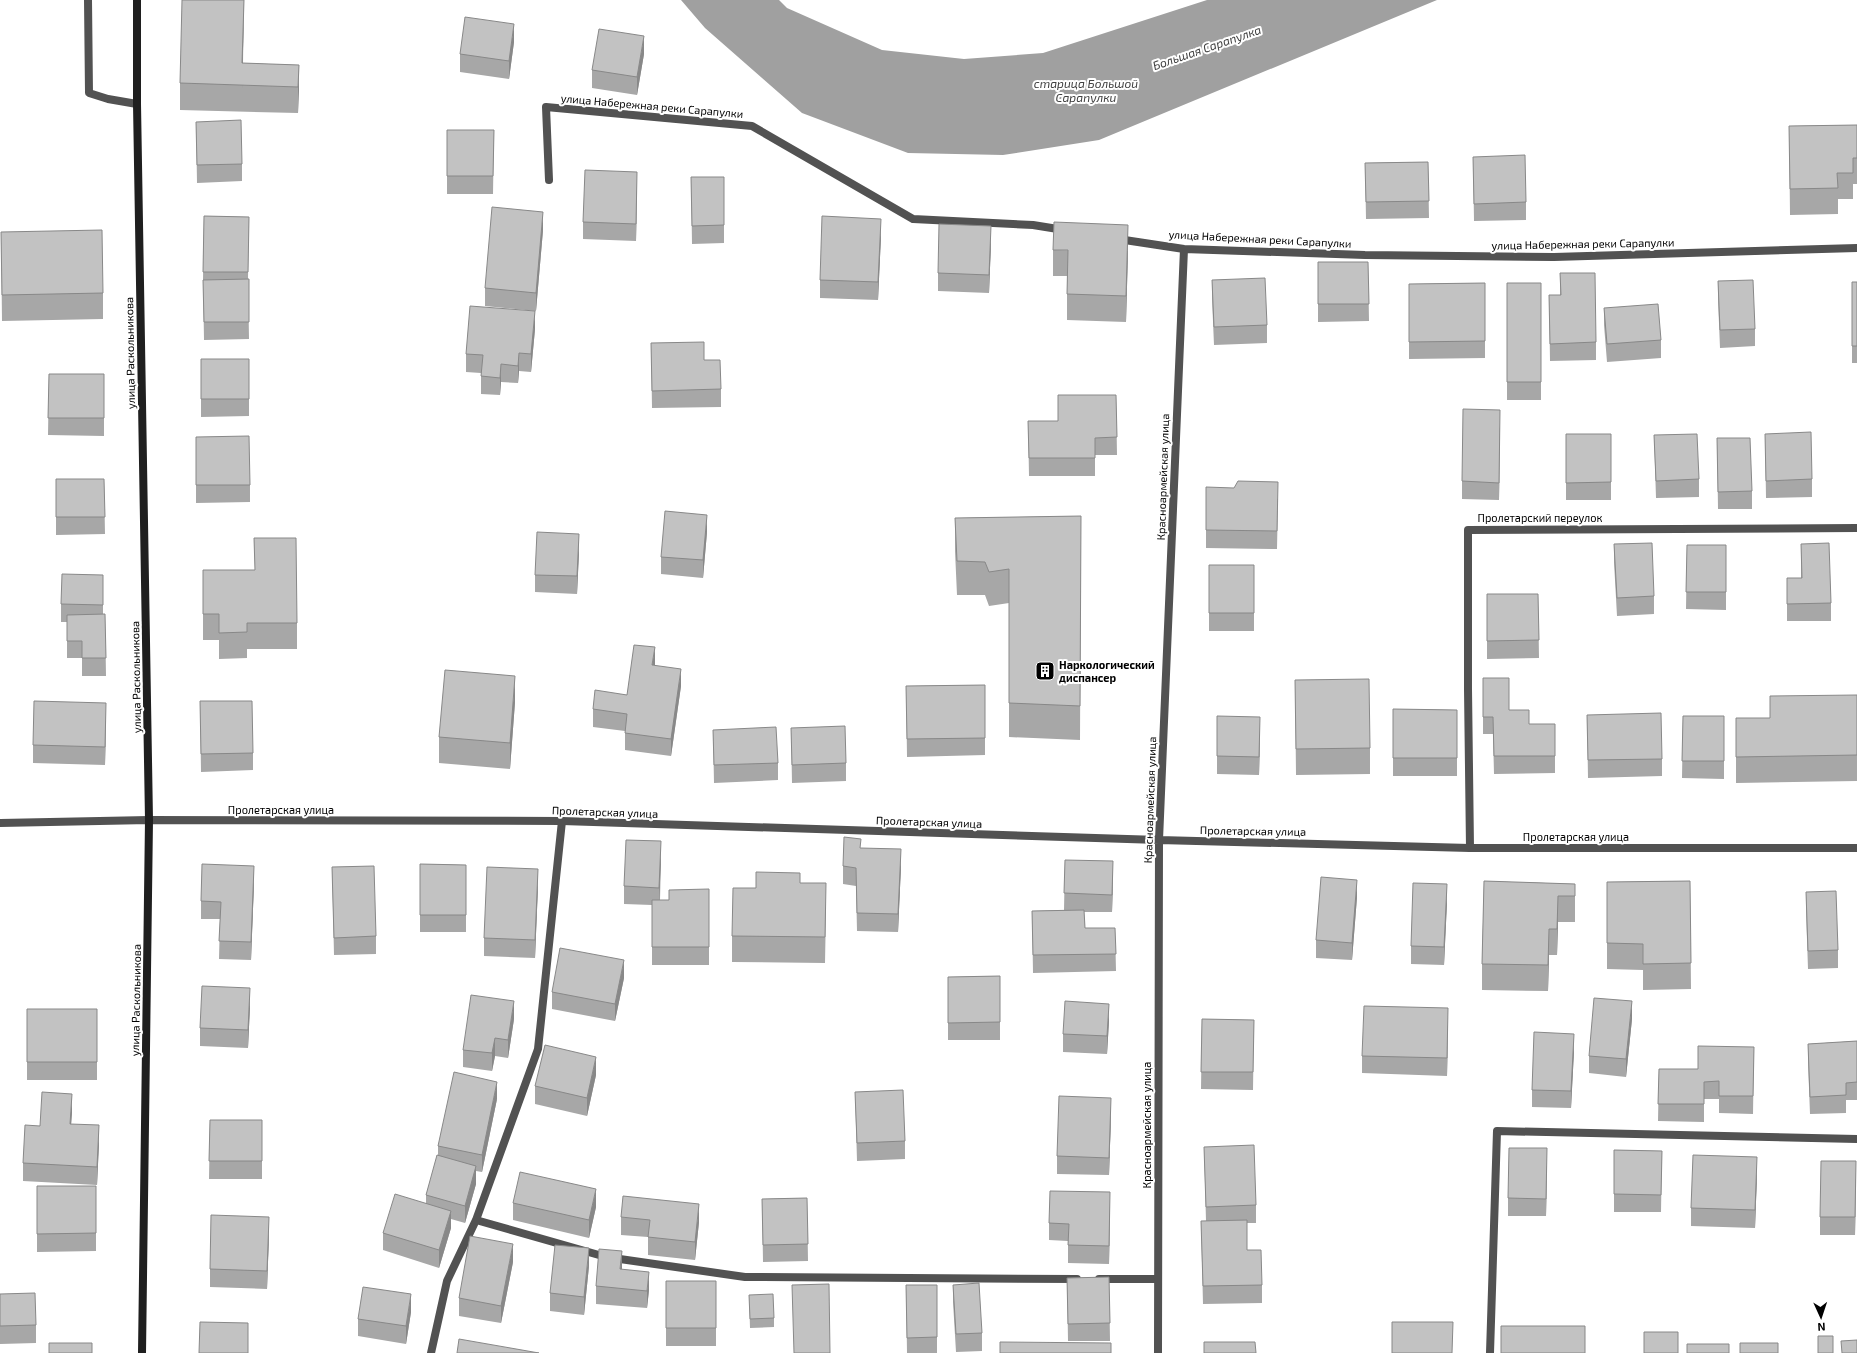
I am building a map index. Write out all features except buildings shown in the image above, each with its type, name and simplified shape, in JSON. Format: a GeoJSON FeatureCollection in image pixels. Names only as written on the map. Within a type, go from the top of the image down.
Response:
{"type":"FeatureCollection","features":[{"type":"Feature","properties":{"kind":"main road","name":"улица Раскольникова"},"geometry":{"type":"LineString","coordinates":[[137,0],[137,104],[149,820],[142,1353]]}},
{"type":"Feature","properties":{"kind":"street"},"geometry":{"type":"LineString","coordinates":[[88,0],[90,93],[108,99],[137,104]]}},
{"type":"Feature","properties":{"kind":"street","name":"улица Набережная реки Сарапулки"},"geometry":{"type":"LineString","coordinates":[[549,180],[546,107],[752,126],[913,219],[1033,225],[1070,231]]}},
{"type":"Feature","properties":{"kind":"street","name":"улица Набережная реки Сарапулки"},"geometry":{"type":"LineString","coordinates":[[1108,237],[1184,249],[1365,255],[1554,257],[1857,248]]}},
{"type":"Feature","properties":{"kind":"street","name":"Красноармейская улица"},"geometry":{"type":"LineString","coordinates":[[1158,1353],[1159,840],[1184,249]]}},
{"type":"Feature","properties":{"kind":"street","name":"Пролетарский переулок"},"geometry":{"type":"LineString","coordinates":[[1470,848],[1468,530],[1857,528]]}},
{"type":"Feature","properties":{"kind":"street","name":"Пролетарская улица"},"geometry":{"type":"LineString","coordinates":[[0,823],[149,820],[562,821],[1159,840],[1470,848],[1857,848]]}},
{"type":"Feature","properties":{"kind":"street"},"geometry":{"type":"LineString","coordinates":[[431,1353],[447,1281],[476,1220],[538,1049],[562,821]]}},
{"type":"Feature","properties":{"kind":"street"},"geometry":{"type":"LineString","coordinates":[[1490,1353],[1497,1131],[1857,1139]]}},
{"type":"Feature","properties":{"kind":"street"},"geometry":{"type":"LineString","coordinates":[[476,1220],[606,1257],[745,1277],[1158,1279]]}},
{"type":"Feature","properties":{"kind":"water","name":"старица Большой Сарапулки"},"geometry":{"type":"Polygon","coordinates":[[[681,0],[779,0],[787,8],[882,50],[964,59],[1043,53],[1207,0],[1437,0],[1099,140],[1003,155],[908,153],[802,113],[705,28],[681,0]]]}},
{"type":"Feature","properties":{"kind":"place","name":"Наркологический диспансер"},"geometry":{"type":"Point","coordinates":[1045,671]}},
{"type":"Feature","properties":{"kind":"water label","name":"Большая Сарапулка"},"geometry":{"type":"Point","coordinates":[1207,48]}}]}
